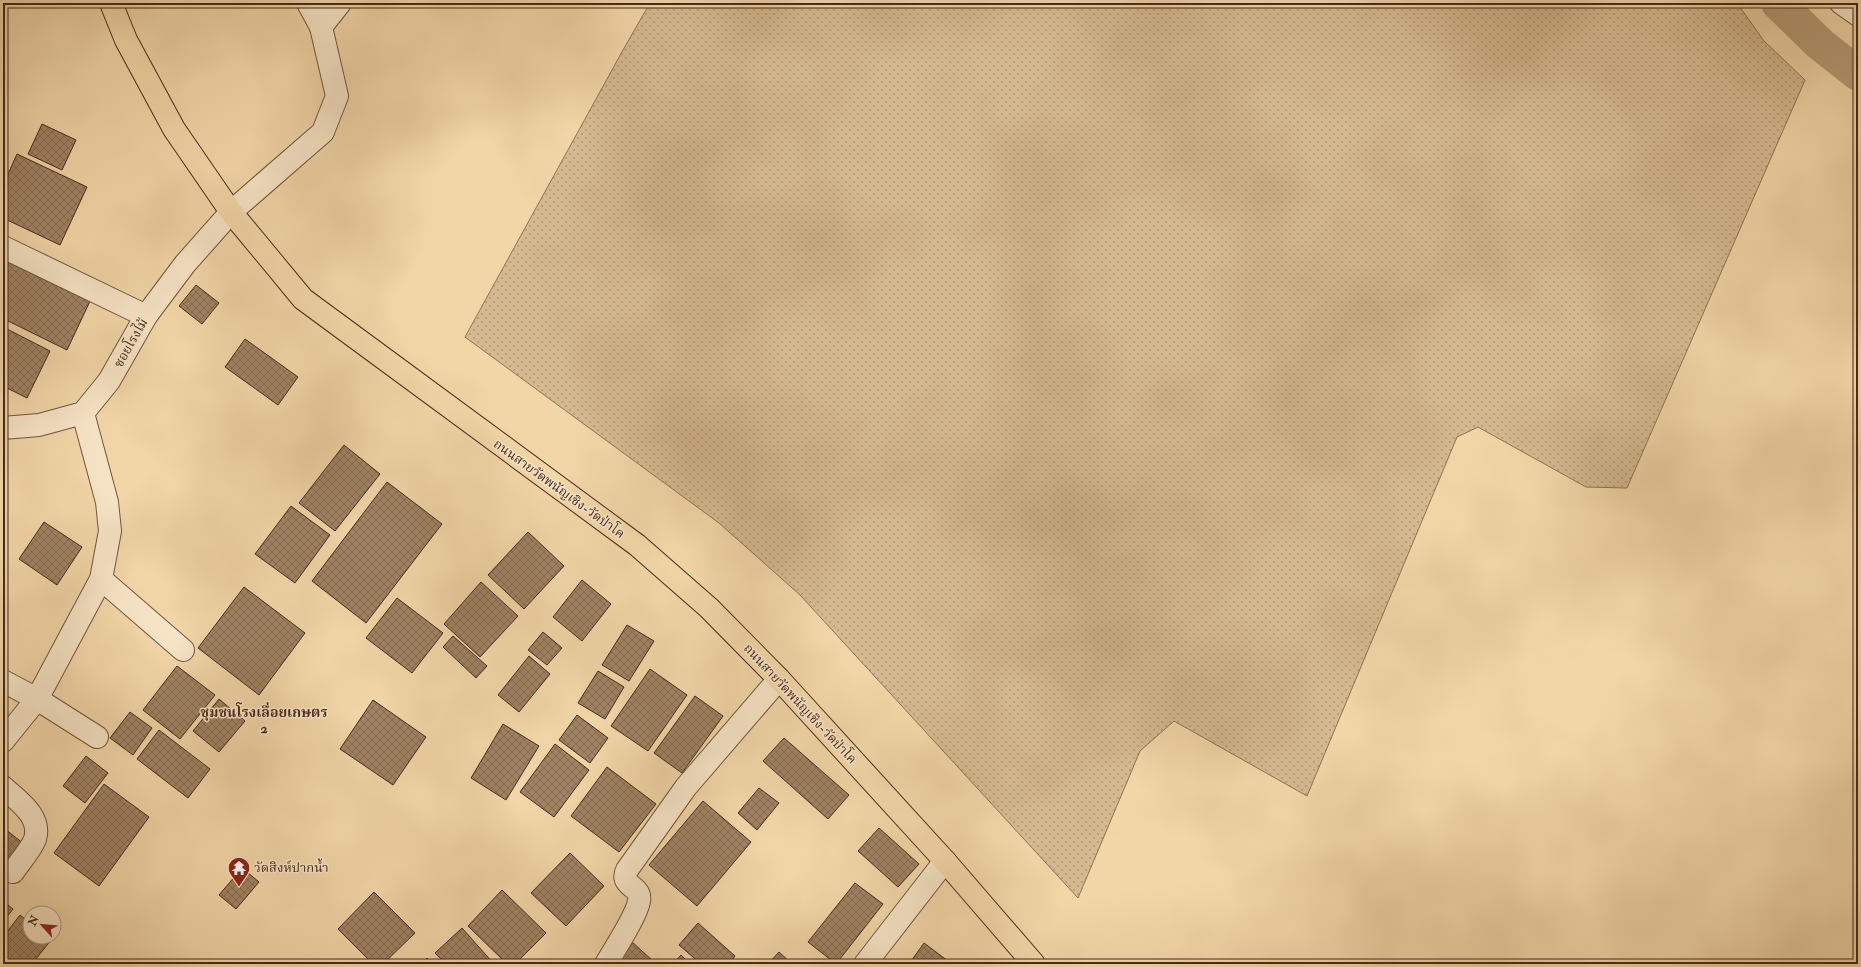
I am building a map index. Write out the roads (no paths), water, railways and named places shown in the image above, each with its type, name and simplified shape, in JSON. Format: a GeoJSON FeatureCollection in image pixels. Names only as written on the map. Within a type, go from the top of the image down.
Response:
{"type":"FeatureCollection","features":[{"type":"Feature","properties":{"kind":"main road","name":"ถนนสายวัดพนัญเชิง-วัดป่าโค"},"geometry":{"type":"LineString","coordinates":[[111,3],[126,40],[174,129],[231,212],[303,299],[637,545],[709,608],[779,679],[1034,964]]}},
{"type":"Feature","properties":{"kind":"street","name":"ซอยโรงไม้"},"geometry":{"type":"LineString","coordinates":[[83,412],[109,381],[146,316],[185,264],[231,212],[323,132],[337,96],[320,27],[308,3]]}},
{"type":"Feature","properties":{"kind":"street"},"geometry":{"type":"LineString","coordinates":[[320,27],[340,3]]}},
{"type":"Feature","properties":{"kind":"street"},"geometry":{"type":"LineString","coordinates":[[1841,3],[1858,15]]}},
{"type":"Feature","properties":{"kind":"street"},"geometry":{"type":"LineString","coordinates":[[3,246],[146,316]]}},
{"type":"Feature","properties":{"kind":"street"},"geometry":{"type":"LineString","coordinates":[[3,428],[39,425],[83,412],[108,502],[110,531],[101,579],[37,699],[3,741]]}},
{"type":"Feature","properties":{"kind":"street"},"geometry":{"type":"LineString","coordinates":[[101,579],[183,650]]}},
{"type":"Feature","properties":{"kind":"street"},"geometry":{"type":"LineString","coordinates":[[606,964],[640,900],[638,892],[625,880],[624,876],[627,870],[686,787],[779,679]]}},
{"type":"Feature","properties":{"kind":"street"},"geometry":{"type":"LineString","coordinates":[[3,681],[37,699],[97,737]]}},
{"type":"Feature","properties":{"kind":"street"},"geometry":{"type":"LineString","coordinates":[[3,787],[28,810],[36,823],[35,839],[13,872]]}},
{"type":"Feature","properties":{"kind":"street"},"geometry":{"type":"LineString","coordinates":[[865,964],[944,862]]}},
{"type":"Feature","properties":{"kind":"waterway"},"geometry":{"type":"LineString","coordinates":[[1778,3],[1820,44],[1858,74]]}},
{"type":"Feature","properties":{"kind":"place","name":"วัดสิงห์ปากน้ำ"},"geometry":{"type":"Point","coordinates":[239,888]}},
{"type":"Feature","properties":{"kind":"district","name":"ชุมชนโรงเลื่อยเกษตร 2"},"geometry":{"type":"Point","coordinates":[264,720]}}]}
